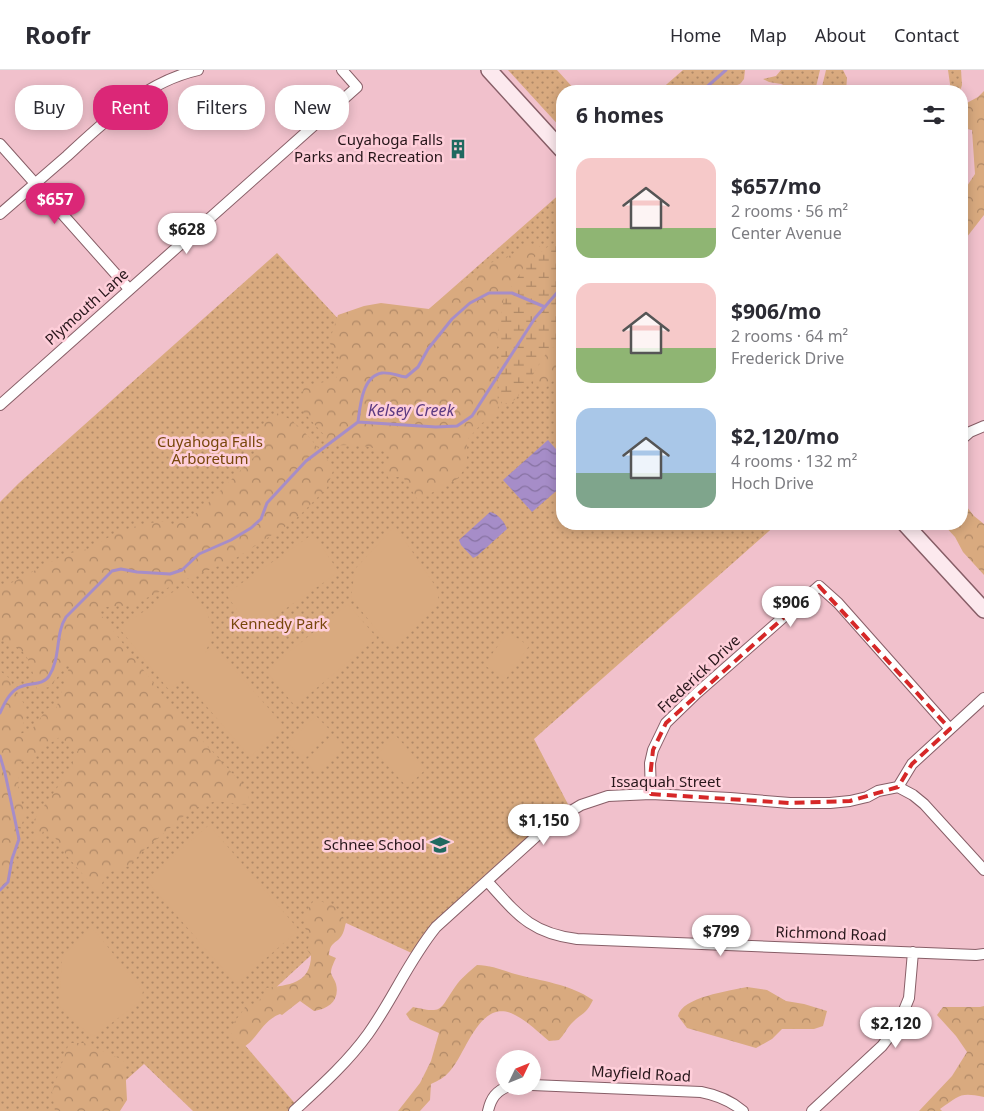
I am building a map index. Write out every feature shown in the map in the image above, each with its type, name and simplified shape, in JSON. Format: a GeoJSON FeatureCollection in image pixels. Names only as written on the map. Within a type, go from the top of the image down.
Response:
{"type":"FeatureCollection","features":[{"type":"Feature","properties":{"kind":"street"},"geometry":{"type":"LineString","coordinates":[[0,214],[112,115],[141,94],[165,82],[198,70]]}},
{"type":"Feature","properties":{"kind":"street","name":"Plymouth Lane"},"geometry":{"type":"LineString","coordinates":[[0,405],[129,288],[357,87],[342,70]]}},
{"type":"Feature","properties":{"kind":"street"},"geometry":{"type":"LineString","coordinates":[[488,70],[556,144]]}},
{"type":"Feature","properties":{"kind":"street"},"geometry":{"type":"LineString","coordinates":[[0,144],[129,288]]}},
{"type":"Feature","properties":{"kind":"street"},"geometry":{"type":"LineString","coordinates":[[968,434],[984,426]]}},
{"type":"Feature","properties":{"kind":"street"},"geometry":{"type":"LineString","coordinates":[[911,530],[984,610]]}},
{"type":"Feature","properties":{"kind":"street","name":"Frederick Drive"},"geometry":{"type":"LineString","coordinates":[[651,794],[650,763],[653,750],[666,723],[697,693],[819,586],[838,603],[950,729]]}},
{"type":"Feature","properties":{"kind":"street"},"geometry":{"type":"LineString","coordinates":[[984,698],[912,764],[898,788],[908,792],[924,804],[984,870]]}},
{"type":"Feature","properties":{"kind":"street","name":"Issaquah Street"},"geometry":{"type":"LineString","coordinates":[[294,1111],[341,1066],[361,1043],[416,955],[436,927],[551,823],[581,805],[608,796],[651,794],[790,803],[830,803],[850,801],[867,797],[878,791],[898,788]]}},
{"type":"Feature","properties":{"kind":"street","name":"Richmond Road"},"geometry":{"type":"LineString","coordinates":[[487,881],[525,921],[556,936],[578,939],[984,954]]}},
{"type":"Feature","properties":{"kind":"street"},"geometry":{"type":"LineString","coordinates":[[812,1111],[882,1046],[898,1025],[909,998],[913,952]]}},
{"type":"Feature","properties":{"kind":"street","name":"Mayfield Road"},"geometry":{"type":"LineString","coordinates":[[541,1085],[699,1092],[712,1094],[730,1101],[743,1111]]}},
{"type":"Feature","properties":{"kind":"street"},"geometry":{"type":"LineString","coordinates":[[488,1111],[490,1101],[496,1092]]}},
{"type":"Feature","properties":{"kind":"highlighted area"},"geometry":{"type":"Polygon","coordinates":[[[819,586],[950,729],[912,764],[898,787],[850,801],[790,803],[651,794],[650,778],[653,750],[666,723],[819,586]]]}},
{"type":"Feature","properties":{"kind":"green space"},"geometry":{"type":"Polygon","coordinates":[[[508,70],[557,70],[571,85],[556,85],[556,122],[508,70]]]}},
{"type":"Feature","properties":{"kind":"green space"},"geometry":{"type":"Polygon","coordinates":[[[683,70],[745,70],[744,79],[737,85],[666,85],[683,70]]]}},
{"type":"Feature","properties":{"kind":"green space"},"geometry":{"type":"Polygon","coordinates":[[[781,70],[820,70],[816,85],[783,85],[763,79],[776,76],[781,70]]]}},
{"type":"Feature","properties":{"kind":"green space"},"geometry":{"type":"Polygon","coordinates":[[[826,70],[843,70],[847,78],[846,85],[822,85],[826,70]]]}},
{"type":"Feature","properties":{"kind":"green space"},"geometry":{"type":"Polygon","coordinates":[[[948,70],[961,70],[962,85],[950,85],[948,70]]]}},
{"type":"Feature","properties":{"kind":"green space"},"geometry":{"type":"Polygon","coordinates":[[[984,91],[984,215],[968,236],[968,184],[975,174],[972,130],[968,129],[968,102],[984,91]]]}},
{"type":"Feature","properties":{"kind":"green space","name":"Kennedy Park"},"geometry":{"type":"Polygon","coordinates":[[[556,197],[556,530],[770,530],[534,739],[571,810],[487,881],[416,955],[346,923],[231,1029],[298,1107],[294,1111],[193,1111],[144,1064],[91,1111],[0,1111],[0,502],[277,253],[370,353],[421,316],[556,197]]]}},
{"type":"Feature","properties":{"kind":"green space"},"geometry":{"type":"Polygon","coordinates":[[[556,242],[556,345],[547,352],[524,389],[511,404],[502,404],[497,339],[504,298],[527,263],[556,242]]]}},
{"type":"Feature","properties":{"kind":"green space"},"geometry":{"type":"Polygon","coordinates":[[[525,246],[540,246],[537,255],[504,298],[497,339],[498,416],[482,423],[467,440],[467,466],[456,480],[418,500],[403,477],[389,479],[384,468],[393,455],[364,446],[334,446],[299,407],[304,387],[336,379],[339,358],[329,342],[338,315],[364,306],[381,303],[429,309],[483,265],[506,258],[525,246]]]}},
{"type":"Feature","properties":{"kind":"green space"},"geometry":{"type":"Polygon","coordinates":[[[556,341],[556,377],[546,388],[533,384],[534,377],[530,369],[538,355],[556,341]]]}},
{"type":"Feature","properties":{"kind":"green space"},"geometry":{"type":"Polygon","coordinates":[[[276,413],[285,416],[301,429],[334,468],[327,488],[299,516],[286,526],[233,560],[182,581],[132,605],[106,607],[97,610],[176,712],[246,788],[249,798],[246,805],[216,801],[192,809],[144,850],[129,866],[107,873],[98,892],[67,856],[54,836],[43,831],[39,844],[34,838],[34,820],[67,774],[78,750],[60,737],[41,749],[32,763],[29,760],[21,761],[19,792],[26,811],[16,843],[8,882],[0,890],[0,671],[9,678],[24,704],[24,722],[18,735],[32,729],[48,708],[56,709],[72,658],[50,687],[37,689],[30,664],[23,652],[10,643],[0,640],[0,586],[5,586],[66,554],[88,549],[118,532],[143,524],[165,521],[172,527],[200,511],[257,454],[259,436],[263,425],[266,420],[276,413]]]}},
{"type":"Feature","properties":{"kind":"green space"},"geometry":{"type":"Polygon","coordinates":[[[968,508],[984,524],[984,575],[963,552],[955,537],[949,530],[968,530],[968,508]]]}},
{"type":"Feature","properties":{"kind":"green space"},"geometry":{"type":"Polygon","coordinates":[[[395,526],[438,590],[438,605],[393,650],[351,598],[355,569],[395,526]]]}},
{"type":"Feature","properties":{"kind":"green space"},"geometry":{"type":"Polygon","coordinates":[[[313,534],[339,572],[252,632],[226,594],[313,534]]]}},
{"type":"Feature","properties":{"kind":"green space"},"geometry":{"type":"Polygon","coordinates":[[[185,584],[208,615],[212,630],[205,653],[214,646],[285,727],[250,757],[183,679],[169,690],[119,628],[185,584]]]}},
{"type":"Feature","properties":{"kind":"green space"},"geometry":{"type":"Polygon","coordinates":[[[348,604],[377,638],[295,706],[266,671],[348,604]]]}},
{"type":"Feature","properties":{"kind":"green space"},"geometry":{"type":"Polygon","coordinates":[[[508,632],[529,646],[506,679],[484,665],[508,632]]]}},
{"type":"Feature","properties":{"kind":"green space"},"geometry":{"type":"Polygon","coordinates":[[[316,716],[329,729],[301,757],[288,743],[316,716]]]}},
{"type":"Feature","properties":{"kind":"green space"},"geometry":{"type":"Polygon","coordinates":[[[333,734],[346,747],[317,775],[305,761],[333,734]]]}},
{"type":"Feature","properties":{"kind":"green space"},"geometry":{"type":"Polygon","coordinates":[[[396,736],[426,769],[407,787],[377,754],[396,736]]]}},
{"type":"Feature","properties":{"kind":"green space"},"geometry":{"type":"Polygon","coordinates":[[[209,825],[299,930],[236,984],[146,880],[209,825]]]}},
{"type":"Feature","properties":{"kind":"green space"},"geometry":{"type":"Polygon","coordinates":[[[314,900],[336,908],[346,922],[342,935],[332,945],[329,955],[336,958],[331,973],[336,983],[335,999],[329,1006],[314,1011],[300,1001],[282,1015],[280,1014],[268,1021],[251,1042],[240,1049],[236,1038],[230,1032],[246,1005],[256,1004],[263,996],[266,988],[290,984],[303,977],[307,972],[311,955],[307,950],[312,940],[305,928],[305,914],[314,900]]]}},
{"type":"Feature","properties":{"kind":"green space"},"geometry":{"type":"Polygon","coordinates":[[[90,927],[143,991],[141,1001],[93,1037],[71,1019],[59,1005],[62,957],[90,927]]]}},
{"type":"Feature","properties":{"kind":"green space"},"geometry":{"type":"Polygon","coordinates":[[[477,965],[491,967],[575,990],[593,1000],[588,1009],[571,1024],[559,1040],[549,1041],[528,1023],[515,1015],[503,1011],[492,1013],[475,1030],[450,1071],[441,1079],[431,1084],[430,1100],[420,1111],[398,1111],[420,1083],[431,1061],[439,1033],[410,1020],[406,1014],[413,1007],[430,1010],[440,1008],[460,981],[477,965]]]}},
{"type":"Feature","properties":{"kind":"green space"},"geometry":{"type":"Polygon","coordinates":[[[747,987],[767,990],[786,1001],[827,1011],[823,1026],[814,1029],[782,1029],[772,1039],[756,1048],[687,1028],[678,1016],[681,1009],[697,1000],[747,987]]]}},
{"type":"Feature","properties":{"kind":"green space"},"geometry":{"type":"Polygon","coordinates":[[[984,1006],[984,1097],[960,1096],[940,1109],[942,1111],[919,1111],[952,1076],[967,1052],[956,1036],[937,1015],[943,1007],[984,1006]]]}},
{"type":"Feature","properties":{"kind":"green space"},"geometry":{"type":"Polygon","coordinates":[[[69,1043],[84,1043],[121,1059],[125,1063],[127,1100],[120,1111],[55,1111],[52,1092],[69,1043]]]}},
{"type":"Feature","properties":{"kind":"water"},"geometry":{"type":"Polygon","coordinates":[[[548,440],[556,449],[556,491],[532,512],[503,480],[548,440]]]}},
{"type":"Feature","properties":{"kind":"water"},"geometry":{"type":"Polygon","coordinates":[[[490,512],[500,518],[507,529],[473,558],[459,540],[490,512]]]}},
{"type":"Feature","properties":{"kind":"waterway","name":"Kelsey Creek"},"geometry":{"type":"LineString","coordinates":[[709,85],[726,70]]}},
{"type":"Feature","properties":{"kind":"waterway"},"geometry":{"type":"LineString","coordinates":[[358,422],[363,393],[370,380],[375,375],[382,373],[406,377],[418,367],[428,349],[452,319],[470,303],[489,293],[512,293],[545,307]]}},
{"type":"Feature","properties":{"kind":"waterway","name":"Kelsey Creek"},"geometry":{"type":"LineString","coordinates":[[0,713],[7,699],[15,690],[22,686],[39,683],[49,676],[53,669],[60,631],[66,617],[112,571],[121,569],[170,574],[182,570],[199,554],[231,540],[251,528],[261,519],[267,503],[306,461],[358,422],[436,427],[457,426],[472,416],[535,318],[556,294]]}},
{"type":"Feature","properties":{"kind":"waterway","name":"Kelsey Creek"},"geometry":{"type":"LineString","coordinates":[[0,756],[19,839],[12,859],[8,882],[0,890]]}},
{"type":"Feature","properties":{"kind":"place","name":"Cuyahoga Falls Parks and Recreation"},"geometry":{"type":"Point","coordinates":[458,149]}},
{"type":"Feature","properties":{"kind":"place","name":"Schnee School"},"geometry":{"type":"Point","coordinates":[440,845]}},
{"type":"Feature","properties":{"kind":"park label","name":"Cuyahoga Falls Arboretum"},"geometry":{"type":"Point","coordinates":[210,450]}}]}
